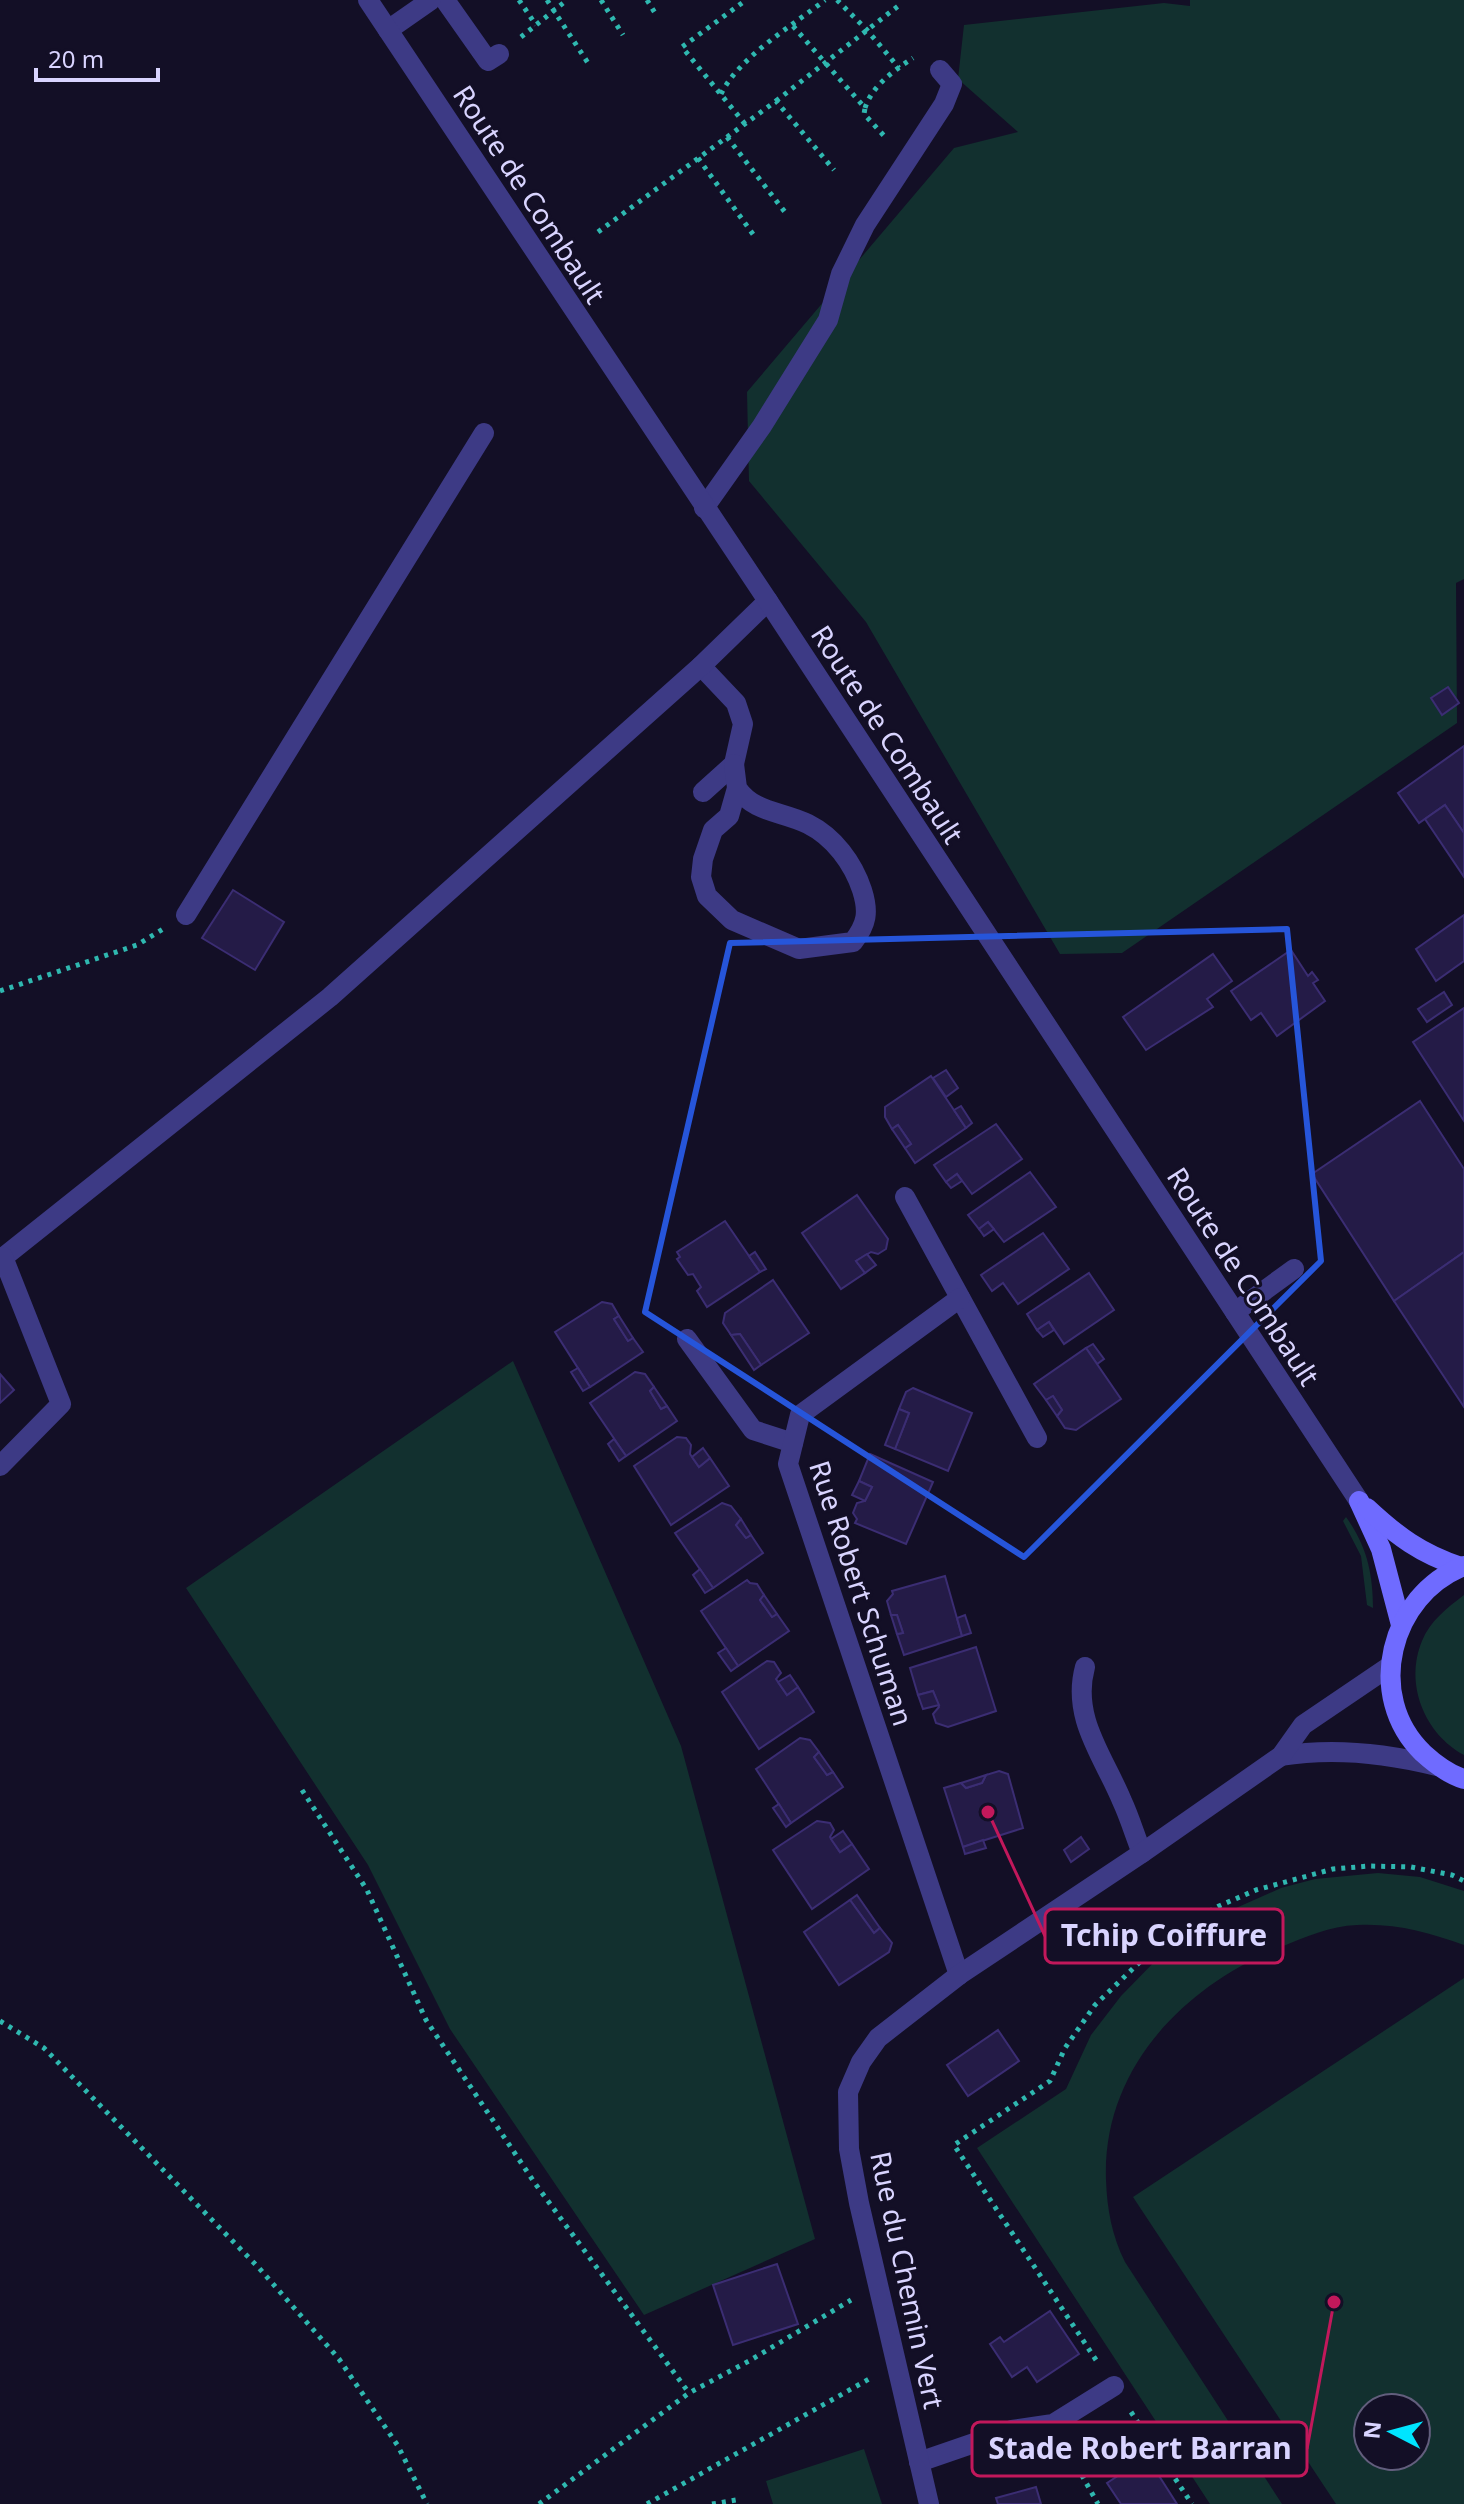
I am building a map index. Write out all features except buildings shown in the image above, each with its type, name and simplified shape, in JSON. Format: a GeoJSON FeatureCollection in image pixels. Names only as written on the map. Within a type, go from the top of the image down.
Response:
{"type":"FeatureCollection","features":[{"type":"Feature","properties":{"kind":"main road","name":"Route de Combault"},"geometry":{"type":"LineString","coordinates":[[1359,1501],[1397,1536],[1432,1558],[1462,1566]]}},
{"type":"Feature","properties":{"kind":"main road","name":"Route de Combault"},"geometry":{"type":"LineString","coordinates":[[1359,1501],[1381,1549],[1401,1625]]}},
{"type":"Feature","properties":{"kind":"main road","name":"Route de Combault"},"geometry":{"type":"LineString","coordinates":[[1462,1566],[1436,1581],[1416,1600],[1401,1625],[1390,1666],[1392,1695],[1401,1722],[1416,1746],[1437,1766],[1464,1779]]}},
{"type":"Feature","properties":{"kind":"street","name":"Route de Combault"},"geometry":{"type":"LineString","coordinates":[[368,0],[768,601],[1359,1501]]}},
{"type":"Feature","properties":{"kind":"street"},"geometry":{"type":"LineString","coordinates":[[388,30],[431,0]]}},
{"type":"Feature","properties":{"kind":"street"},"geometry":{"type":"LineString","coordinates":[[445,0],[488,61],[499,54]]}},
{"type":"Feature","properties":{"kind":"street"},"geometry":{"type":"LineString","coordinates":[[704,508],[762,426],[828,320],[841,274],[865,225],[944,104],[952,84],[940,70]]}},
{"type":"Feature","properties":{"kind":"street"},"geometry":{"type":"LineString","coordinates":[[186,915],[484,433]]}},
{"type":"Feature","properties":{"kind":"street"},"geometry":{"type":"LineString","coordinates":[[0,1466],[61,1404],[2,1259],[330,997],[701,666],[768,601]]}},
{"type":"Feature","properties":{"kind":"street"},"geometry":{"type":"LineString","coordinates":[[701,666],[736,703],[743,724],[734,764],[737,788],[729,816],[713,830],[703,859],[701,877],[707,896],[732,920],[799,949],[853,942],[864,928],[866,905],[849,859],[808,824],[745,800],[737,788]]}},
{"type":"Feature","properties":{"kind":"street"},"geometry":{"type":"LineString","coordinates":[[703,792],[734,764]]}},
{"type":"Feature","properties":{"kind":"street"},"geometry":{"type":"LineString","coordinates":[[905,1197],[1037,1438]]}},
{"type":"Feature","properties":{"kind":"street"},"geometry":{"type":"LineString","coordinates":[[1235,1312],[1294,1269]]}},
{"type":"Feature","properties":{"kind":"street","name":"Rue Robert Schuman"},"geometry":{"type":"LineString","coordinates":[[959,1975],[788,1464],[800,1415],[960,1298]]}},
{"type":"Feature","properties":{"kind":"street"},"geometry":{"type":"LineString","coordinates":[[687,1339],[753,1430],[793,1443]]}},
{"type":"Feature","properties":{"kind":"street","name":"Rue du Chemin Vert"},"geometry":{"type":"LineString","coordinates":[[929,2504],[849,2149],[848,2092],[861,2062],[878,2038],[959,1975],[1281,1756],[1303,1725],[1390,1666]]}},
{"type":"Feature","properties":{"kind":"street"},"geometry":{"type":"LineString","coordinates":[[1085,1667],[1081,1697],[1091,1739],[1123,1802],[1142,1853]]}},
{"type":"Feature","properties":{"kind":"street","name":"Rue du Chemin Vert"},"geometry":{"type":"LineString","coordinates":[[1281,1756],[1314,1751],[1384,1754],[1437,1766]]}},
{"type":"Feature","properties":{"kind":"street"},"geometry":{"type":"LineString","coordinates":[[919,2462],[1012,2430],[1053,2424],[1114,2386]]}},
{"type":"Feature","properties":{"kind":"path"},"geometry":{"type":"LineString","coordinates":[[519,0],[536,25]]}},
{"type":"Feature","properties":{"kind":"path"},"geometry":{"type":"LineString","coordinates":[[547,0],[588,63]]}},
{"type":"Feature","properties":{"kind":"path"},"geometry":{"type":"LineString","coordinates":[[499,54],[567,0]]}},
{"type":"Feature","properties":{"kind":"path"},"geometry":{"type":"LineString","coordinates":[[601,0],[623,35]]}},
{"type":"Feature","properties":{"kind":"path"},"geometry":{"type":"LineString","coordinates":[[647,0],[655,13]]}},
{"type":"Feature","properties":{"kind":"path"},"geometry":{"type":"LineString","coordinates":[[745,124],[682,47],[737,3],[746,0]]}},
{"type":"Feature","properties":{"kind":"path"},"geometry":{"type":"LineString","coordinates":[[721,94],[726,84],[750,59],[825,0]]}},
{"type":"Feature","properties":{"kind":"path"},"geometry":{"type":"LineString","coordinates":[[837,0],[899,68]]}},
{"type":"Feature","properties":{"kind":"path"},"geometry":{"type":"LineString","coordinates":[[598,232],[776,101],[902,3]]}},
{"type":"Feature","properties":{"kind":"path"},"geometry":{"type":"LineString","coordinates":[[793,26],[865,108]]}},
{"type":"Feature","properties":{"kind":"path"},"geometry":{"type":"LineString","coordinates":[[907,159],[864,114],[869,96],[911,58],[923,57],[940,70]]}},
{"type":"Feature","properties":{"kind":"path"},"geometry":{"type":"LineString","coordinates":[[776,101],[834,170]]}},
{"type":"Feature","properties":{"kind":"path"},"geometry":{"type":"LineString","coordinates":[[727,137],[788,216]]}},
{"type":"Feature","properties":{"kind":"path"},"geometry":{"type":"LineString","coordinates":[[698,158],[755,237]]}},
{"type":"Feature","properties":{"kind":"path"},"geometry":{"type":"LineString","coordinates":[[0,991],[137,945],[186,915]]}},
{"type":"Feature","properties":{"kind":"path"},"geometry":{"type":"LineString","coordinates":[[302,1790],[367,1890],[426,2020],[534,2182],[689,2393]]}},
{"type":"Feature","properties":{"kind":"path"},"geometry":{"type":"LineString","coordinates":[[1192,2504],[954,2145],[1050,2081],[1065,2048],[1095,2005],[1169,1934],[1219,1906],[1256,1890],[1333,1869],[1411,1867],[1452,1875],[1464,1881]]}},
{"type":"Feature","properties":{"kind":"path"},"geometry":{"type":"LineString","coordinates":[[0,2021],[44,2048],[259,2268],[339,2359],[398,2446],[427,2504]]}},
{"type":"Feature","properties":{"kind":"path"},"geometry":{"type":"LineString","coordinates":[[539,2504],[689,2393],[749,2361],[847,2301],[879,2292]]}},
{"type":"Feature","properties":{"kind":"path"},"geometry":{"type":"LineString","coordinates":[[647,2504],[868,2379],[898,2368]]}},
{"type":"Feature","properties":{"kind":"path"},"geometry":{"type":"LineString","coordinates":[[1053,2424],[1098,2504]]}},
{"type":"Feature","properties":{"kind":"path"},"geometry":{"type":"LineString","coordinates":[[712,2504],[736,2500],[738,2504]]}},
{"type":"Feature","properties":{"kind":"highlighted area"},"geometry":{"type":"Polygon","coordinates":[[[1287,929],[1321,1261],[1024,1557],[645,1312],[730,943],[1287,929]]]}},
{"type":"Feature","properties":{"kind":"green space"},"geometry":{"type":"Polygon","coordinates":[[[1190,0],[1464,0],[1464,579],[1456,583],[1457,723],[1122,953],[1060,954],[866,622],[749,481],[747,392],[954,148],[1018,132],[958,79],[964,25],[1164,3],[1190,6],[1190,0]]]}},
{"type":"Feature","properties":{"kind":"green space"},"geometry":{"type":"Polygon","coordinates":[[[513,1361],[681,1746],[815,2239],[644,2315],[450,2029],[368,1865],[186,1588],[513,1361]]]}},
{"type":"Feature","properties":{"kind":"green space"},"geometry":{"type":"Polygon","coordinates":[[[1346,1517],[1367,1561],[1373,1608],[1367,1605],[1361,1556],[1343,1521],[1346,1517]]]}},
{"type":"Feature","properties":{"kind":"green space"},"geometry":{"type":"Polygon","coordinates":[[[1464,1595],[1464,1755],[1450,1746],[1429,1721],[1417,1690],[1415,1674],[1425,1634],[1440,1615],[1464,1595]]]}},
{"type":"Feature","properties":{"kind":"green space"},"geometry":{"type":"Polygon","coordinates":[[[1378,1873],[1420,1877],[1464,1891],[1464,1945],[1411,1929],[1371,1925],[1327,1930],[1281,1947],[1212,1984],[1182,2009],[1156,2036],[1134,2068],[1118,2102],[1108,2140],[1106,2180],[1111,2222],[1120,2252],[1282,2504],[1210,2504],[977,2148],[1066,2089],[1091,2035],[1121,1996],[1163,1953],[1218,1916],[1281,1888],[1315,1879],[1378,1873]]]}},
{"type":"Feature","properties":{"kind":"green space"},"geometry":{"type":"Polygon","coordinates":[[[1464,1978],[1464,2504],[1336,2504],[1133,2197],[1464,1978]]]}},
{"type":"Feature","properties":{"kind":"green space"},"geometry":{"type":"Polygon","coordinates":[[[864,2449],[882,2504],[773,2504],[766,2481],[864,2449]]]}},
{"type":"Feature","properties":{"kind":"place","name":"Tchip Coiffure"},"geometry":{"type":"Point","coordinates":[988,1812]}},
{"type":"Feature","properties":{"kind":"place","name":"Stade Robert Barran"},"geometry":{"type":"Point","coordinates":[1334,2302]}}]}
